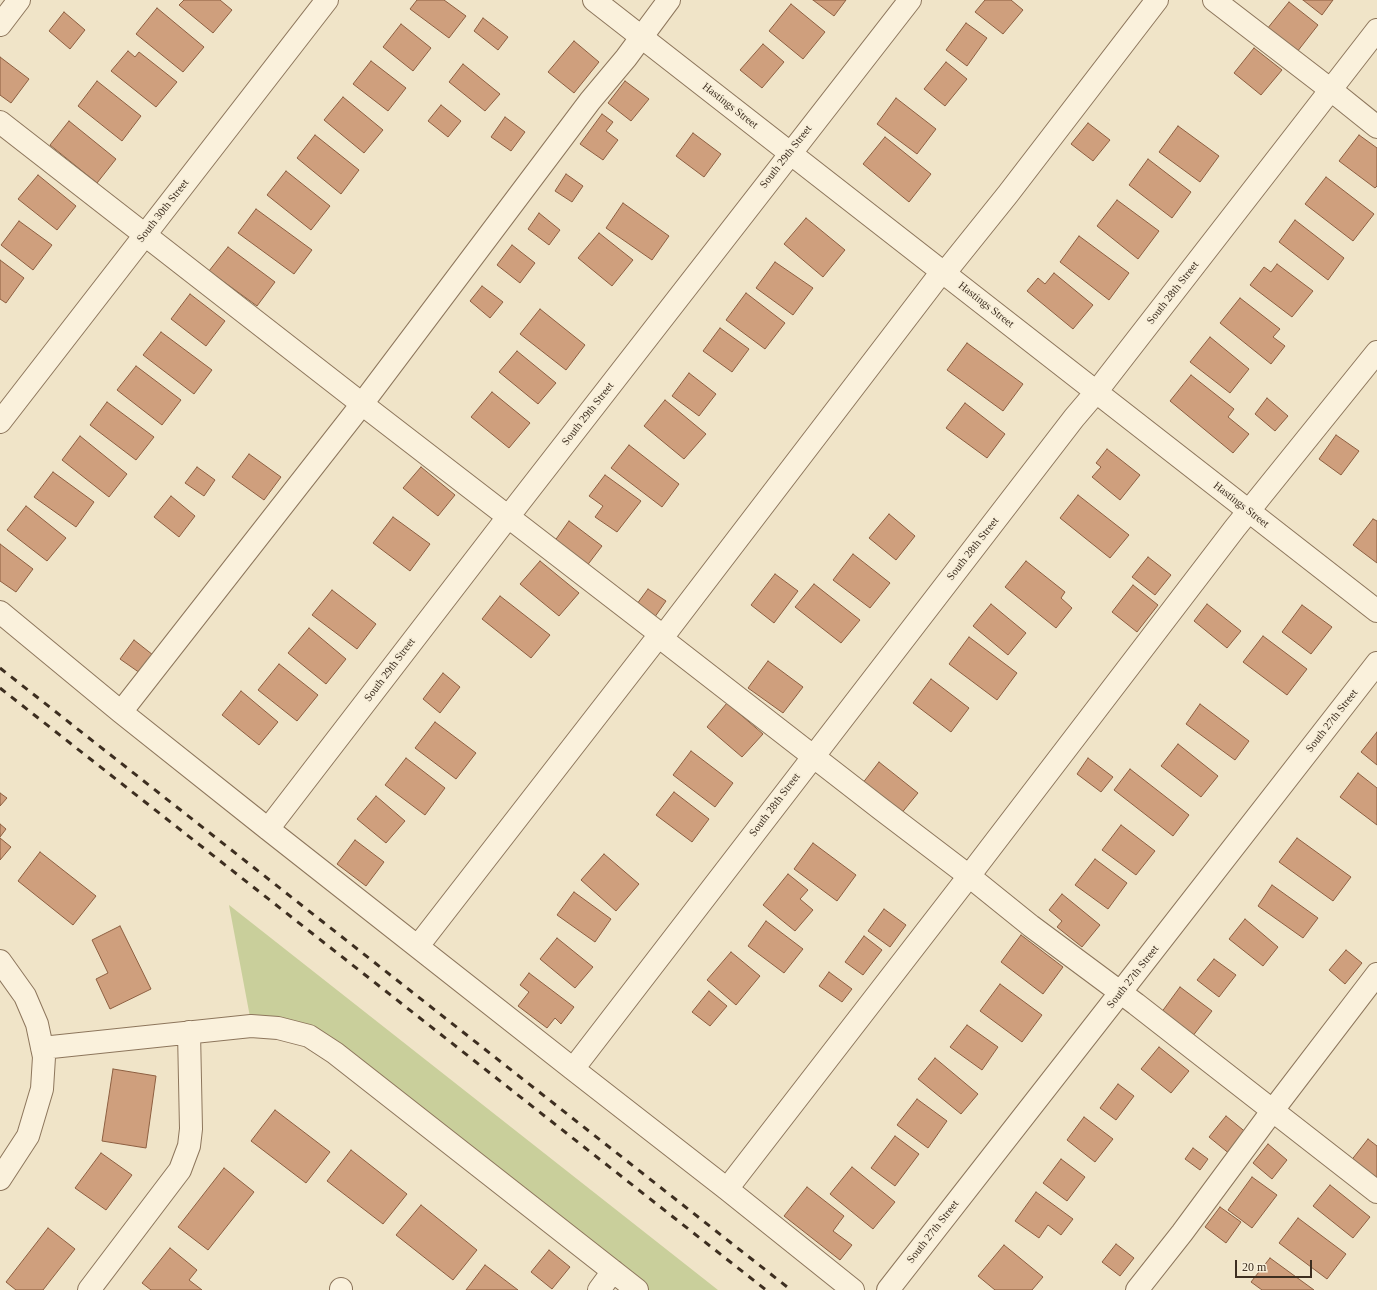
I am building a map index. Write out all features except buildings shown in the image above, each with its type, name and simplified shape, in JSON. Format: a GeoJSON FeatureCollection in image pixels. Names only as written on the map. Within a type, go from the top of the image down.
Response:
{"type":"FeatureCollection","features":[{"type":"Feature","properties":{"kind":"street"},"geometry":{"type":"LineString","coordinates":[[0,25],[19,0]]}},
{"type":"Feature","properties":{"kind":"street","name":"South 30th Street"},"geometry":{"type":"LineString","coordinates":[[0,422],[327,0]]}},
{"type":"Feature","properties":{"kind":"street","name":"Hastings Street"},"geometry":{"type":"LineString","coordinates":[[594,0],[1377,611]]}},
{"type":"Feature","properties":{"kind":"street"},"geometry":{"type":"LineString","coordinates":[[121,712],[362,404],[590,101],[626,58],[669,0]]}},
{"type":"Feature","properties":{"kind":"street","name":"South 29th Street"},"geometry":{"type":"LineString","coordinates":[[268,829],[508,517],[910,0]]}},
{"type":"Feature","properties":{"kind":"street"},"geometry":{"type":"LineString","coordinates":[[418,946],[654,642],[668,630],[932,285],[951,265],[1008,194],[1157,0]]}},
{"type":"Feature","properties":{"kind":"street"},"geometry":{"type":"LineString","coordinates":[[1214,0],[1377,127]]}},
{"type":"Feature","properties":{"kind":"street","name":"South 28th Street"},"geometry":{"type":"LineString","coordinates":[[573,1069],[1074,418],[1097,391],[1377,30]]}},
{"type":"Feature","properties":{"kind":"street"},"geometry":{"type":"LineString","coordinates":[[0,122],[655,630],[672,647],[880,809],[1273,1110],[1377,1192]]}},
{"type":"Feature","properties":{"kind":"street"},"geometry":{"type":"LineString","coordinates":[[727,1189],[1249,512],[1377,352]]}},
{"type":"Feature","properties":{"kind":"street"},"geometry":{"type":"LineString","coordinates":[[0,612],[121,712],[268,829],[727,1189],[853,1290]]}},
{"type":"Feature","properties":{"kind":"street","name":"South 27th Street"},"geometry":{"type":"LineString","coordinates":[[888,1290],[1377,663]]}},
{"type":"Feature","properties":{"kind":"street"},"geometry":{"type":"LineString","coordinates":[[0,961],[25,996],[37,1024],[44,1057],[42,1089],[28,1136],[0,1179]]}},
{"type":"Feature","properties":{"kind":"street"},"geometry":{"type":"LineString","coordinates":[[1136,1290],[1182,1233],[1273,1110],[1377,974]]}},
{"type":"Feature","properties":{"kind":"street"},"geometry":{"type":"LineString","coordinates":[[42,1048],[251,1026],[278,1028],[309,1036],[335,1052],[637,1290]]}},
{"type":"Feature","properties":{"kind":"street"},"geometry":{"type":"LineString","coordinates":[[89,1290],[180,1170],[189,1146],[191,1129],[189,1032]]}},
{"type":"Feature","properties":{"kind":"street"},"geometry":{"type":"LineString","coordinates":[[599,1290],[613,1271]]}},
{"type":"Feature","properties":{"kind":"green space"},"geometry":{"type":"Polygon","coordinates":[[[229,905],[718,1290],[649,1290],[332,1041],[297,1021],[250,1017],[229,905]]]}},
{"type":"Feature","properties":{"kind":"railway"},"geometry":{"type":"LineString","coordinates":[[0,668],[791,1290]]}},
{"type":"Feature","properties":{"kind":"railway"},"geometry":{"type":"LineString","coordinates":[[0,688],[766,1290]]}}]}
